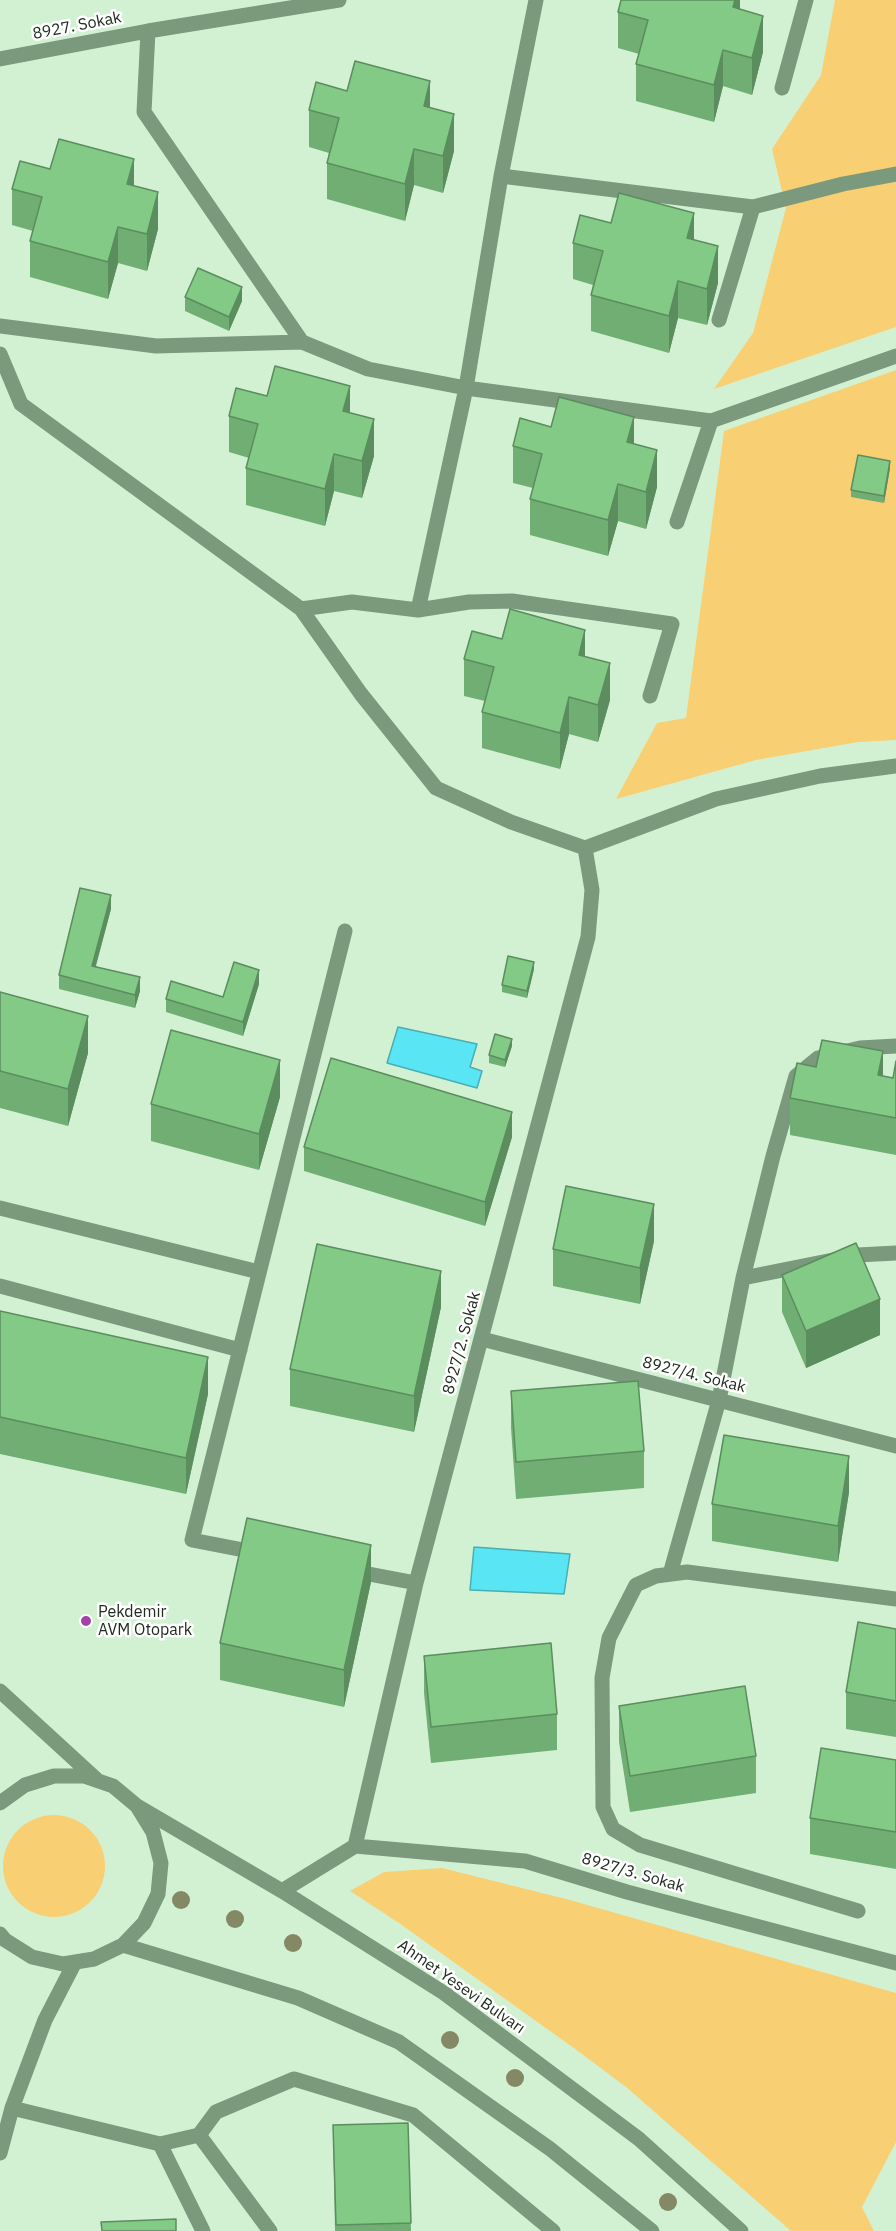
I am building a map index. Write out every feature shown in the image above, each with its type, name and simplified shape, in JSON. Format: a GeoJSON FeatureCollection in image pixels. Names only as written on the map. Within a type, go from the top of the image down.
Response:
{"type":"FeatureCollection","features":[{"type":"Feature","properties":{"kind":"street","name":"8927. Sokak"},"geometry":{"type":"LineString","coordinates":[[0,59],[148,31],[339,0]]}},
{"type":"Feature","properties":{"kind":"street"},"geometry":{"type":"LineString","coordinates":[[418,610],[466,388],[501,176],[536,0]]}},
{"type":"Feature","properties":{"kind":"street"},"geometry":{"type":"LineString","coordinates":[[783,88],[806,0]]}},
{"type":"Feature","properties":{"kind":"street"},"geometry":{"type":"LineString","coordinates":[[148,31],[144,112],[302,342]]}},
{"type":"Feature","properties":{"kind":"street"},"geometry":{"type":"LineString","coordinates":[[501,176],[753,207],[843,184],[896,174]]}},
{"type":"Feature","properties":{"kind":"street"},"geometry":{"type":"LineString","coordinates":[[719,320],[753,207]]}},
{"type":"Feature","properties":{"kind":"street"},"geometry":{"type":"LineString","coordinates":[[0,326],[156,346],[302,342],[368,369],[466,388],[711,420],[896,356]]}},
{"type":"Feature","properties":{"kind":"street"},"geometry":{"type":"LineString","coordinates":[[0,354],[21,404],[301,609],[362,694],[436,788],[511,822],[585,848],[716,799],[820,776],[896,766]]}},
{"type":"Feature","properties":{"kind":"street"},"geometry":{"type":"LineString","coordinates":[[677,522],[711,420]]}},
{"type":"Feature","properties":{"kind":"street"},"geometry":{"type":"LineString","coordinates":[[301,609],[352,602],[418,610],[469,602],[512,601],[672,624],[650,696]]}},
{"type":"Feature","properties":{"kind":"street","name":"8927/2. Sokak"},"geometry":{"type":"LineString","coordinates":[[355,1846],[416,1583],[588,937],[592,890],[585,848]]}},
{"type":"Feature","properties":{"kind":"street"},"geometry":{"type":"LineString","coordinates":[[270,1555],[192,1540],[345,931]]}},
{"type":"Feature","properties":{"kind":"street"},"geometry":{"type":"LineString","coordinates":[[670,1574],[719,1401],[743,1278],[773,1156],[796,1076],[818,1058],[861,1048],[896,1046]]}},
{"type":"Feature","properties":{"kind":"street"},"geometry":{"type":"LineString","coordinates":[[0,1208],[259,1272]]}},
{"type":"Feature","properties":{"kind":"street"},"geometry":{"type":"LineString","coordinates":[[743,1278],[858,1255],[896,1253]]}},
{"type":"Feature","properties":{"kind":"street"},"geometry":{"type":"LineString","coordinates":[[0,1286],[240,1350]]}},
{"type":"Feature","properties":{"kind":"street","name":"8927/4. Sokak"},"geometry":{"type":"LineString","coordinates":[[482,1340],[896,1446]]}},
{"type":"Feature","properties":{"kind":"street"},"geometry":{"type":"LineString","coordinates":[[338,1568],[416,1583]]}},
{"type":"Feature","properties":{"kind":"street"},"geometry":{"type":"LineString","coordinates":[[858,1911],[640,1845],[613,1829],[603,1807],[602,1678],[609,1638],[636,1585],[656,1576],[687,1572],[896,1599]]}},
{"type":"Feature","properties":{"kind":"street"},"geometry":{"type":"LineString","coordinates":[[0,1691],[98,1781]]}},
{"type":"Feature","properties":{"kind":"street"},"geometry":{"type":"LineString","coordinates":[[0,1803],[25,1785],[54,1776],[84,1776],[113,1786],[137,1806],[153,1832],[161,1863],[158,1894],[144,1923],[123,1945],[94,1959],[63,1964],[32,1957],[5,1940],[0,1934]]}},
{"type":"Feature","properties":{"kind":"street","name":"Ahmet Yesevi Bulvarı"},"geometry":{"type":"LineString","coordinates":[[137,1806],[282,1891],[444,1993],[639,2139],[741,2231]]}},
{"type":"Feature","properties":{"kind":"street"},"geometry":{"type":"LineString","coordinates":[[282,1891],[355,1846]]}},
{"type":"Feature","properties":{"kind":"street","name":"8927/3. Sokak"},"geometry":{"type":"LineString","coordinates":[[355,1846],[525,1861],[627,1892],[896,1963]]}},
{"type":"Feature","properties":{"kind":"street"},"geometry":{"type":"LineString","coordinates":[[123,1945],[298,1998],[399,2042],[549,2148],[652,2231]]}},
{"type":"Feature","properties":{"kind":"street"},"geometry":{"type":"LineString","coordinates":[[0,2153],[12,2109],[45,2020],[75,1962]]}},
{"type":"Feature","properties":{"kind":"street"},"geometry":{"type":"LineString","coordinates":[[12,2109],[160,2144],[199,2134],[216,2112],[294,2079],[413,2115],[553,2231]]}},
{"type":"Feature","properties":{"kind":"street"},"geometry":{"type":"LineString","coordinates":[[199,2134],[270,2231]]}},
{"type":"Feature","properties":{"kind":"street"},"geometry":{"type":"LineString","coordinates":[[160,2144],[203,2231]]}},
{"type":"Feature","properties":{"kind":"shaded area"},"geometry":{"type":"Polygon","coordinates":[[[835,0],[896,0],[896,327],[714,389],[753,333],[786,208],[772,149],[821,75],[835,0]]]}},
{"type":"Feature","properties":{"kind":"shaded area"},"geometry":{"type":"Polygon","coordinates":[[[896,370],[896,740],[858,742],[756,760],[616,799],[657,723],[686,718],[724,431],[896,370]]]}},
{"type":"Feature","properties":{"kind":"shaded area"},"geometry":{"type":"Polygon","coordinates":[[[54,1815],[73,1819],[90,1830],[101,1847],[105,1866],[101,1885],[90,1902],[73,1913],[54,1917],[35,1913],[18,1902],[7,1885],[3,1866],[7,1847],[18,1830],[35,1819],[54,1815]]]}},
{"type":"Feature","properties":{"kind":"shaded area"},"geometry":{"type":"Polygon","coordinates":[[[442,1868],[570,1900],[896,1993],[896,2142],[862,2207],[874,2231],[791,2231],[626,2087],[399,1923],[350,1891],[384,1872],[442,1868]]]}},
{"type":"Feature","properties":{"kind":"water"},"geometry":{"type":"Polygon","coordinates":[[[398,1027],[477,1044],[470,1067],[482,1071],[477,1088],[387,1063],[398,1027]]]}},
{"type":"Feature","properties":{"kind":"water"},"geometry":{"type":"Polygon","coordinates":[[[474,1547],[570,1554],[564,1594],[470,1590],[474,1547]]]}},
{"type":"Feature","properties":{"kind":"building"},"geometry":{"type":"Polygon","coordinates":[[[621,0],[735,0],[733,7],[763,16],[752,58],[723,50],[714,85],[636,64],[648,20],[618,12],[621,0]]]}},
{"type":"Feature","properties":{"kind":"building"},"geometry":{"type":"Polygon","coordinates":[[[355,61],[430,81],[424,106],[454,114],[443,156],[414,149],[405,184],[327,163],[339,118],[309,110],[316,82],[347,91],[355,61]]]}},
{"type":"Feature","properties":{"kind":"building"},"geometry":{"type":"Polygon","coordinates":[[[59,139],[134,159],[127,184],[158,192],[147,234],[118,227],[108,262],[30,241],[42,197],[12,189],[20,161],[50,169],[59,139]]]}},
{"type":"Feature","properties":{"kind":"building"},"geometry":{"type":"Polygon","coordinates":[[[619,193],[694,213],[687,238],[718,246],[707,289],[678,281],[669,316],[591,295],[603,251],[573,243],[580,215],[611,223],[619,193]]]}},
{"type":"Feature","properties":{"kind":"building"},"geometry":{"type":"Polygon","coordinates":[[[198,268],[242,287],[229,317],[185,297],[198,268]]]}},
{"type":"Feature","properties":{"kind":"building"},"geometry":{"type":"Polygon","coordinates":[[[275,366],[350,386],[343,411],[374,419],[362,461],[334,454],[325,489],[246,468],[258,424],[229,416],[236,388],[267,396],[275,366]]]}},
{"type":"Feature","properties":{"kind":"building"},"geometry":{"type":"Polygon","coordinates":[[[559,397],[634,417],[627,442],[657,450],[646,492],[618,484],[608,520],[530,499],[542,454],[513,446],[520,418],[551,427],[559,397]]]}},
{"type":"Feature","properties":{"kind":"building"},"geometry":{"type":"Polygon","coordinates":[[[858,455],[890,461],[884,496],[851,490],[858,455]]]}},
{"type":"Feature","properties":{"kind":"building"},"geometry":{"type":"Polygon","coordinates":[[[510,609],[585,630],[579,655],[610,663],[598,705],[569,697],[560,733],[482,712],[494,667],[464,659],[472,631],[502,639],[510,609]]]}},
{"type":"Feature","properties":{"kind":"building"},"geometry":{"type":"Polygon","coordinates":[[[80,888],[111,895],[92,966],[140,977],[135,995],[59,975],[80,888]]]}},
{"type":"Feature","properties":{"kind":"building"},"geometry":{"type":"Polygon","coordinates":[[[508,956],[534,962],[527,991],[502,985],[508,956]]]}},
{"type":"Feature","properties":{"kind":"building"},"geometry":{"type":"Polygon","coordinates":[[[234,962],[259,970],[243,1022],[166,999],[171,981],[223,997],[234,962]]]}},
{"type":"Feature","properties":{"kind":"building"},"geometry":{"type":"Polygon","coordinates":[[[0,992],[88,1016],[68,1089],[0,1071],[0,992]]]}},
{"type":"Feature","properties":{"kind":"building"},"geometry":{"type":"Polygon","coordinates":[[[171,1030],[280,1060],[259,1134],[151,1104],[171,1030]]]}},
{"type":"Feature","properties":{"kind":"building"},"geometry":{"type":"Polygon","coordinates":[[[495,1034],[512,1039],[505,1060],[489,1055],[495,1034]]]}},
{"type":"Feature","properties":{"kind":"building"},"geometry":{"type":"Polygon","coordinates":[[[822,1040],[883,1051],[878,1075],[893,1078],[896,1061],[896,1118],[790,1098],[797,1063],[816,1067],[822,1040]]]}},
{"type":"Feature","properties":{"kind":"building"},"geometry":{"type":"Polygon","coordinates":[[[331,1058],[512,1112],[485,1202],[304,1147],[331,1058]]]}},
{"type":"Feature","properties":{"kind":"building"},"geometry":{"type":"Polygon","coordinates":[[[566,1186],[654,1204],[640,1268],[553,1249],[566,1186]]]}},
{"type":"Feature","properties":{"kind":"building"},"geometry":{"type":"Polygon","coordinates":[[[856,1243],[880,1299],[806,1331],[782,1275],[856,1243]]]}},
{"type":"Feature","properties":{"kind":"building"},"geometry":{"type":"Polygon","coordinates":[[[317,1244],[441,1271],[414,1396],[290,1369],[317,1244]]]}},
{"type":"Feature","properties":{"kind":"building"},"geometry":{"type":"Polygon","coordinates":[[[0,1311],[208,1357],[186,1458],[0,1417],[0,1311]]]}},
{"type":"Feature","properties":{"kind":"building"},"geometry":{"type":"Polygon","coordinates":[[[638,1381],[644,1451],[516,1462],[511,1391],[638,1381]]]}},
{"type":"Feature","properties":{"kind":"building"},"geometry":{"type":"Polygon","coordinates":[[[724,1435],[849,1456],[838,1526],[712,1504],[724,1435]]]}},
{"type":"Feature","properties":{"kind":"building"},"geometry":{"type":"Polygon","coordinates":[[[247,1518],[371,1545],[344,1670],[220,1643],[247,1518]]]}},
{"type":"Feature","properties":{"kind":"building"},"geometry":{"type":"Polygon","coordinates":[[[858,1622],[896,1629],[896,1701],[846,1692],[858,1622]]]}},
{"type":"Feature","properties":{"kind":"building"},"geometry":{"type":"Polygon","coordinates":[[[551,1643],[557,1714],[431,1727],[424,1656],[551,1643]]]}},
{"type":"Feature","properties":{"kind":"building"},"geometry":{"type":"Polygon","coordinates":[[[745,1686],[756,1756],[630,1776],[619,1706],[745,1686]]]}},
{"type":"Feature","properties":{"kind":"building"},"geometry":{"type":"Polygon","coordinates":[[[821,1748],[896,1760],[896,1832],[810,1818],[821,1748]]]}},
{"type":"Feature","properties":{"kind":"building"},"geometry":{"type":"Polygon","coordinates":[[[408,2123],[411,2223],[336,2225],[333,2125],[408,2123]]]}},
{"type":"Feature","properties":{"kind":"building"},"geometry":{"type":"Polygon","coordinates":[[[176,2219],[176,2231],[102,2231],[101,2222],[176,2219]]]}},
{"type":"Feature","properties":{"kind":"place","name":"Pekdemir AVM Otopark"},"geometry":{"type":"Point","coordinates":[86,1621]}}]}
